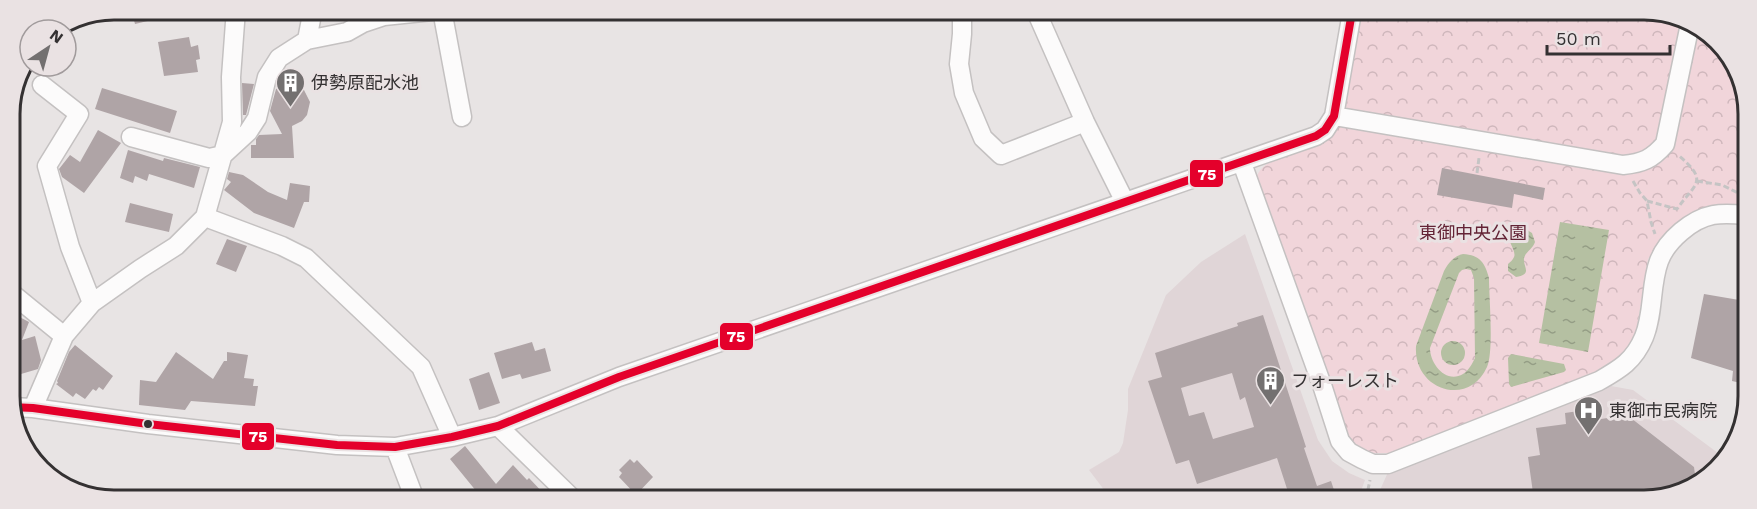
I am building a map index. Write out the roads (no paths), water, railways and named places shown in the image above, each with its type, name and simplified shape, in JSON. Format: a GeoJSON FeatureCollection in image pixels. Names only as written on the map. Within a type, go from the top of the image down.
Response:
{"type":"FeatureCollection","features":[{"type":"Feature","properties":{"kind":"street"},"geometry":{"type":"LineString","coordinates":[[33,408],[64,336],[92,303],[176,246],[205,217],[232,122],[231,77],[235,19]]}},
{"type":"Feature","properties":{"kind":"street"},"geometry":{"type":"LineString","coordinates":[[307,40],[311,19]]}},
{"type":"Feature","properties":{"kind":"street"},"geometry":{"type":"LineString","coordinates":[[131,137],[209,158],[223,155],[248,132],[257,118],[267,77],[279,58],[307,40],[347,32],[363,22],[374,19]]}},
{"type":"Feature","properties":{"kind":"street"},"geometry":{"type":"LineString","coordinates":[[444,19],[462,117]]}},
{"type":"Feature","properties":{"kind":"street"},"geometry":{"type":"LineString","coordinates":[[962,19],[959,64],[964,93],[983,138],[1001,155],[1085,122]]}},
{"type":"Feature","properties":{"kind":"street"},"geometry":{"type":"LineString","coordinates":[[1040,19],[1085,122],[1125,202]]}},
{"type":"Feature","properties":{"kind":"street"},"geometry":{"type":"LineString","coordinates":[[21,407],[338,445],[395,447],[498,426],[619,377],[1125,202],[1242,163],[1314,144],[1334,116],[1351,19]]}},
{"type":"Feature","properties":{"kind":"street"},"geometry":{"type":"LineString","coordinates":[[1334,116],[1623,165],[1640,163],[1655,155],[1665,144],[1688,31]]}},
{"type":"Feature","properties":{"kind":"street"},"geometry":{"type":"LineString","coordinates":[[42,85],[79,114],[47,165],[70,247],[92,303]]}},
{"type":"Feature","properties":{"kind":"street"},"geometry":{"type":"LineString","coordinates":[[1242,163],[1340,441],[1349,452],[1373,464],[1388,464],[1599,381],[1626,365],[1644,337],[1659,260],[1669,244],[1681,232],[1712,215],[1738,215]]}},
{"type":"Feature","properties":{"kind":"street"},"geometry":{"type":"LineString","coordinates":[[205,217],[282,246],[306,258],[421,367],[452,437]]}},
{"type":"Feature","properties":{"kind":"street"},"geometry":{"type":"LineString","coordinates":[[20,300],[64,336]]}},
{"type":"Feature","properties":{"kind":"street"},"geometry":{"type":"LineString","coordinates":[[498,426],[563,490]]}},
{"type":"Feature","properties":{"kind":"street"},"geometry":{"type":"LineString","coordinates":[[395,447],[411,490]]}},
{"type":"Feature","properties":{"kind":"water"},"geometry":{"type":"Polygon","coordinates":[[[1560,222],[1609,230],[1588,352],[1539,343],[1560,222]]]}},
{"type":"Feature","properties":{"kind":"water"},"geometry":{"type":"Polygon","coordinates":[[[1524,228],[1532,233],[1535,242],[1524,257],[1526,272],[1516,277],[1508,271],[1508,264],[1514,258],[1509,236],[1515,229],[1524,228]]]}},
{"type":"Feature","properties":{"kind":"water"},"geometry":{"type":"Polygon","coordinates":[[[1460,255],[1478,258],[1489,278],[1491,337],[1487,367],[1479,380],[1468,387],[1456,390],[1432,383],[1423,374],[1417,361],[1416,346],[1444,271],[1452,260],[1460,255]],[[1462,270],[1459,273],[1430,348],[1436,366],[1440,371],[1451,376],[1463,374],[1475,358],[1474,278],[1471,270],[1462,270]]]}},
{"type":"Feature","properties":{"kind":"water"},"geometry":{"type":"Polygon","coordinates":[[[1453,341],[1458,342],[1464,348],[1464,358],[1458,364],[1453,365],[1448,364],[1442,358],[1441,353],[1442,348],[1448,342],[1453,341]]]}},
{"type":"Feature","properties":{"kind":"water"},"geometry":{"type":"Polygon","coordinates":[[[1511,354],[1564,364],[1566,370],[1511,387],[1508,358],[1511,354]]]}},
{"type":"Feature","properties":{"kind":"place","name":"伊勢原配水池"},"geometry":{"type":"Point","coordinates":[290,108]}},
{"type":"Feature","properties":{"kind":"place","name":"フォーレスト"},"geometry":{"type":"Point","coordinates":[1270,406]}},
{"type":"Feature","properties":{"kind":"place","name":"東御市民病院"},"geometry":{"type":"Point","coordinates":[1588,436]}},
{"type":"Feature","properties":{"kind":"park label","name":"東御中央公園"},"geometry":{"type":"Point","coordinates":[1473,232]}}]}
